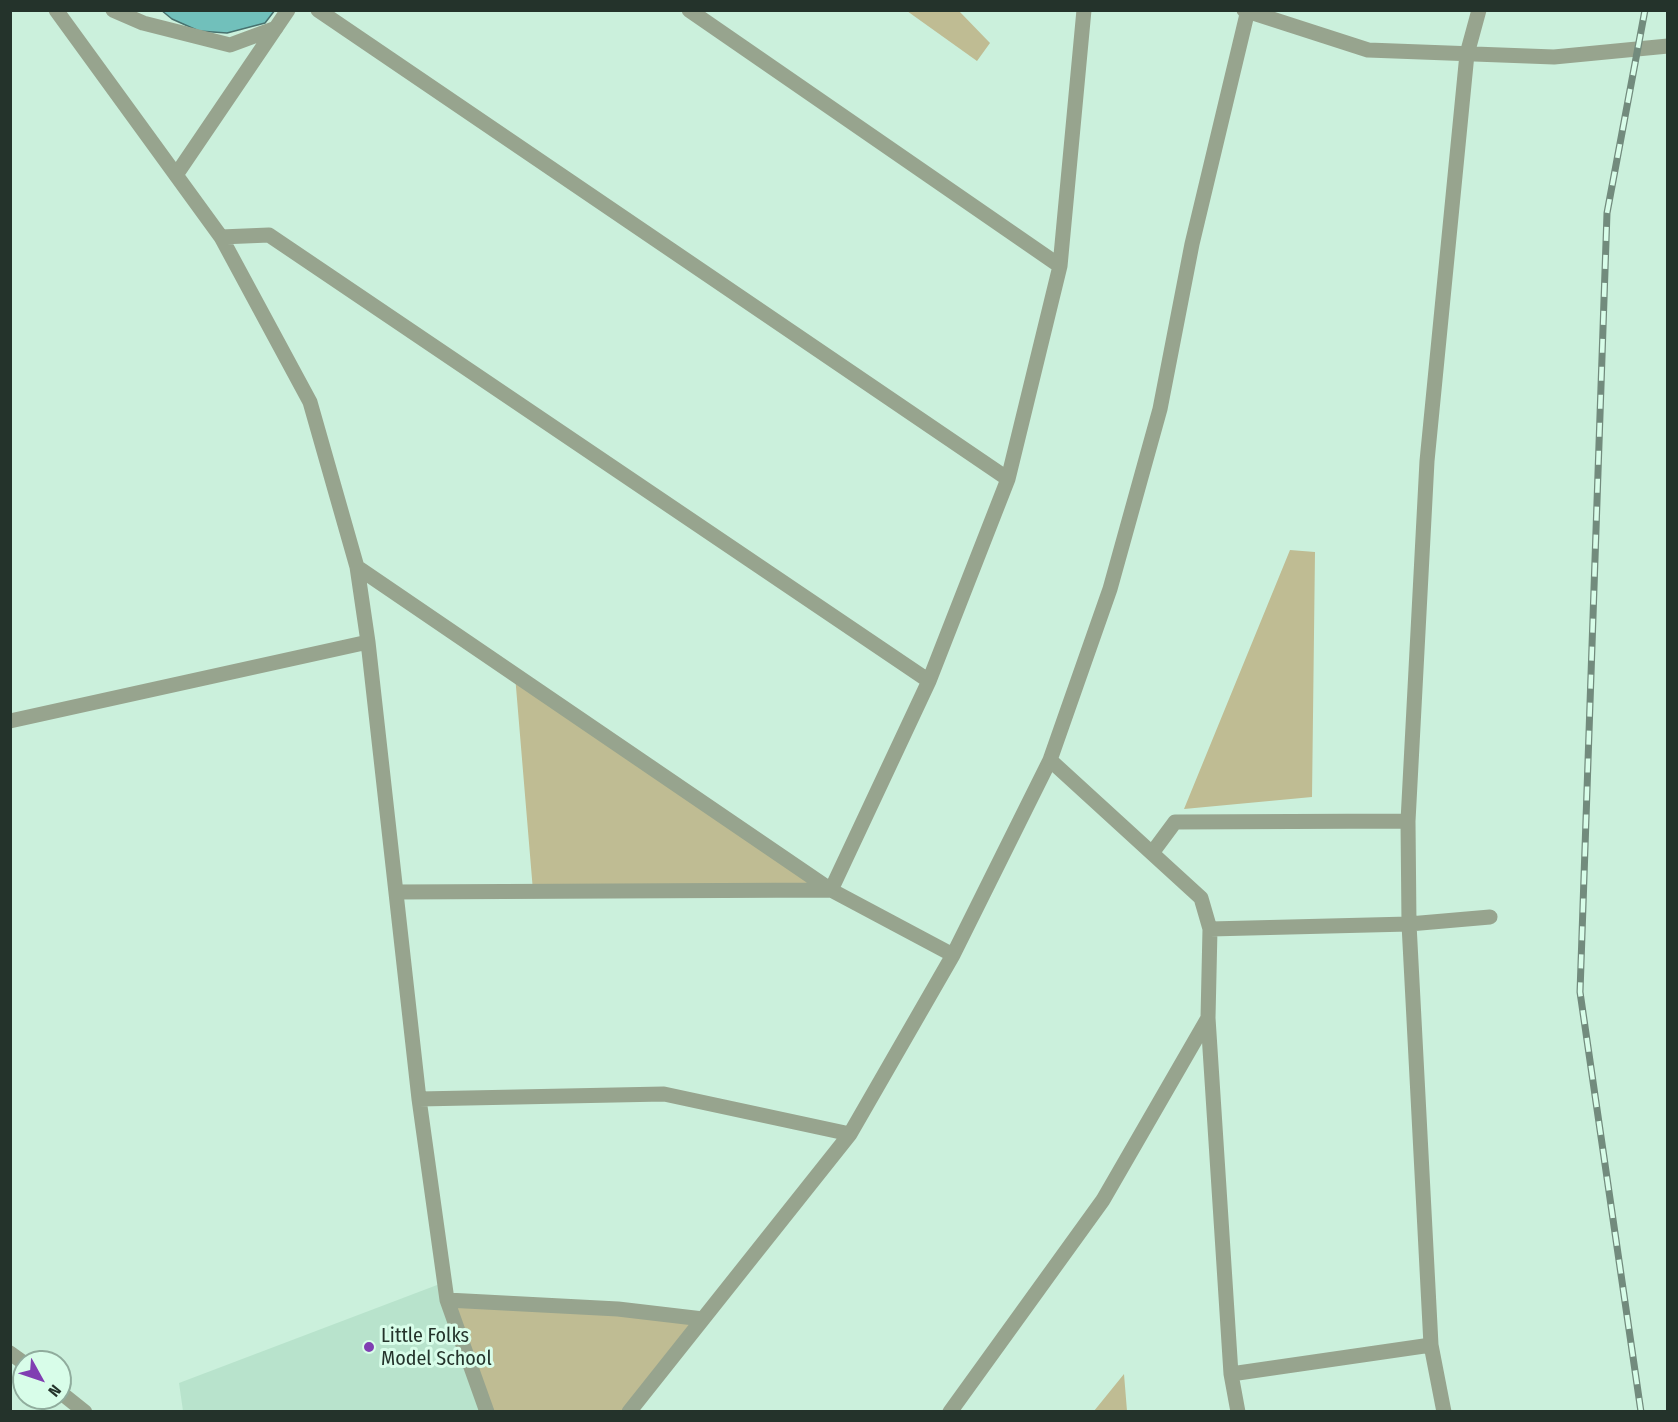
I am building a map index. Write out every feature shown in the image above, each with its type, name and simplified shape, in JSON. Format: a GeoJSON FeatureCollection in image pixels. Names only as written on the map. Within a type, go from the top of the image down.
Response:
{"type":"FeatureCollection","features":[{"type":"Feature","properties":{"kind":"street"},"geometry":{"type":"LineString","coordinates":[[56,10],[221,237],[310,402],[357,567],[368,642],[419,1100],[447,1300],[487,1412]]}},
{"type":"Feature","properties":{"kind":"street"},"geometry":{"type":"LineString","coordinates":[[113,10],[144,23],[230,45],[276,28]]}},
{"type":"Feature","properties":{"kind":"street"},"geometry":{"type":"LineString","coordinates":[[176,175],[288,10]]}},
{"type":"Feature","properties":{"kind":"street"},"geometry":{"type":"LineString","coordinates":[[318,10],[1008,479]]}},
{"type":"Feature","properties":{"kind":"street"},"geometry":{"type":"LineString","coordinates":[[689,10],[1060,266]]}},
{"type":"Feature","properties":{"kind":"street"},"geometry":{"type":"LineString","coordinates":[[831,890],[929,681],[1008,479],[1060,266],[1084,10]]}},
{"type":"Feature","properties":{"kind":"street"},"geometry":{"type":"LineString","coordinates":[[1444,1412],[1431,1345],[1409,924],[1408,821],[1427,461],[1467,54],[1479,10]]}},
{"type":"Feature","properties":{"kind":"street"},"geometry":{"type":"LineString","coordinates":[[629,1412],[850,1134],[953,955],[1050,760],[1110,589],[1160,409],[1192,244],[1247,11],[1368,50],[1554,57],[1668,46]]}},
{"type":"Feature","properties":{"kind":"street"},"geometry":{"type":"LineString","coordinates":[[221,237],[269,235],[929,681]]}},
{"type":"Feature","properties":{"kind":"street"},"geometry":{"type":"LineString","coordinates":[[357,567],[831,890],[953,955]]}},
{"type":"Feature","properties":{"kind":"street"},"geometry":{"type":"LineString","coordinates":[[10,720],[368,642]]}},
{"type":"Feature","properties":{"kind":"street"},"geometry":{"type":"LineString","coordinates":[[1050,760],[1201,898],[1210,929],[1208,1018],[1231,1374],[1238,1412]]}},
{"type":"Feature","properties":{"kind":"street"},"geometry":{"type":"LineString","coordinates":[[1152,853],[1175,822],[1408,821]]}},
{"type":"Feature","properties":{"kind":"street"},"geometry":{"type":"LineString","coordinates":[[396,892],[831,890]]}},
{"type":"Feature","properties":{"kind":"street"},"geometry":{"type":"LineString","coordinates":[[1210,929],[1409,924],[1490,916]]}},
{"type":"Feature","properties":{"kind":"street"},"geometry":{"type":"LineString","coordinates":[[958,1408],[1103,1200],[1208,1018]]}},
{"type":"Feature","properties":{"kind":"street"},"geometry":{"type":"LineString","coordinates":[[419,1100],[664,1095],[850,1134]]}},
{"type":"Feature","properties":{"kind":"street"},"geometry":{"type":"LineString","coordinates":[[447,1300],[618,1309],[703,1319]]}},
{"type":"Feature","properties":{"kind":"street"},"geometry":{"type":"LineString","coordinates":[[1231,1374],[1431,1345]]}},
{"type":"Feature","properties":{"kind":"shaded area"},"geometry":{"type":"Polygon","coordinates":[[[907,11],[959,11],[990,43],[977,61],[907,11]]]}},
{"type":"Feature","properties":{"kind":"shaded area"},"geometry":{"type":"Polygon","coordinates":[[[1290,550],[1315,552],[1312,797],[1184,809],[1290,550]]]}},
{"type":"Feature","properties":{"kind":"shaded area"},"geometry":{"type":"Polygon","coordinates":[[[515,675],[831,890],[533,891],[515,675]]]}},
{"type":"Feature","properties":{"kind":"shaded area","name":"Little Folks Model School"},"geometry":{"type":"Polygon","coordinates":[[[445,1282],[487,1411],[183,1411],[179,1383],[445,1282]]]}},
{"type":"Feature","properties":{"kind":"shaded area"},"geometry":{"type":"Polygon","coordinates":[[[447,1300],[703,1319],[629,1411],[487,1411],[447,1300]]]}},
{"type":"Feature","properties":{"kind":"shaded area"},"geometry":{"type":"Polygon","coordinates":[[[1124,1374],[1127,1411],[1094,1411],[1124,1374]]]}},
{"type":"Feature","properties":{"kind":"building"},"geometry":{"type":"Polygon","coordinates":[[[161,10],[275,10],[265,23],[227,33],[199,31],[172,19],[161,10]]]}},
{"type":"Feature","properties":{"kind":"railway"},"geometry":{"type":"LineString","coordinates":[[1641,1412],[1580,992],[1607,213],[1645,10]]}},
{"type":"Feature","properties":{"kind":"place","name":"Little Folks Model School"},"geometry":{"type":"Point","coordinates":[369,1347]}}]}
